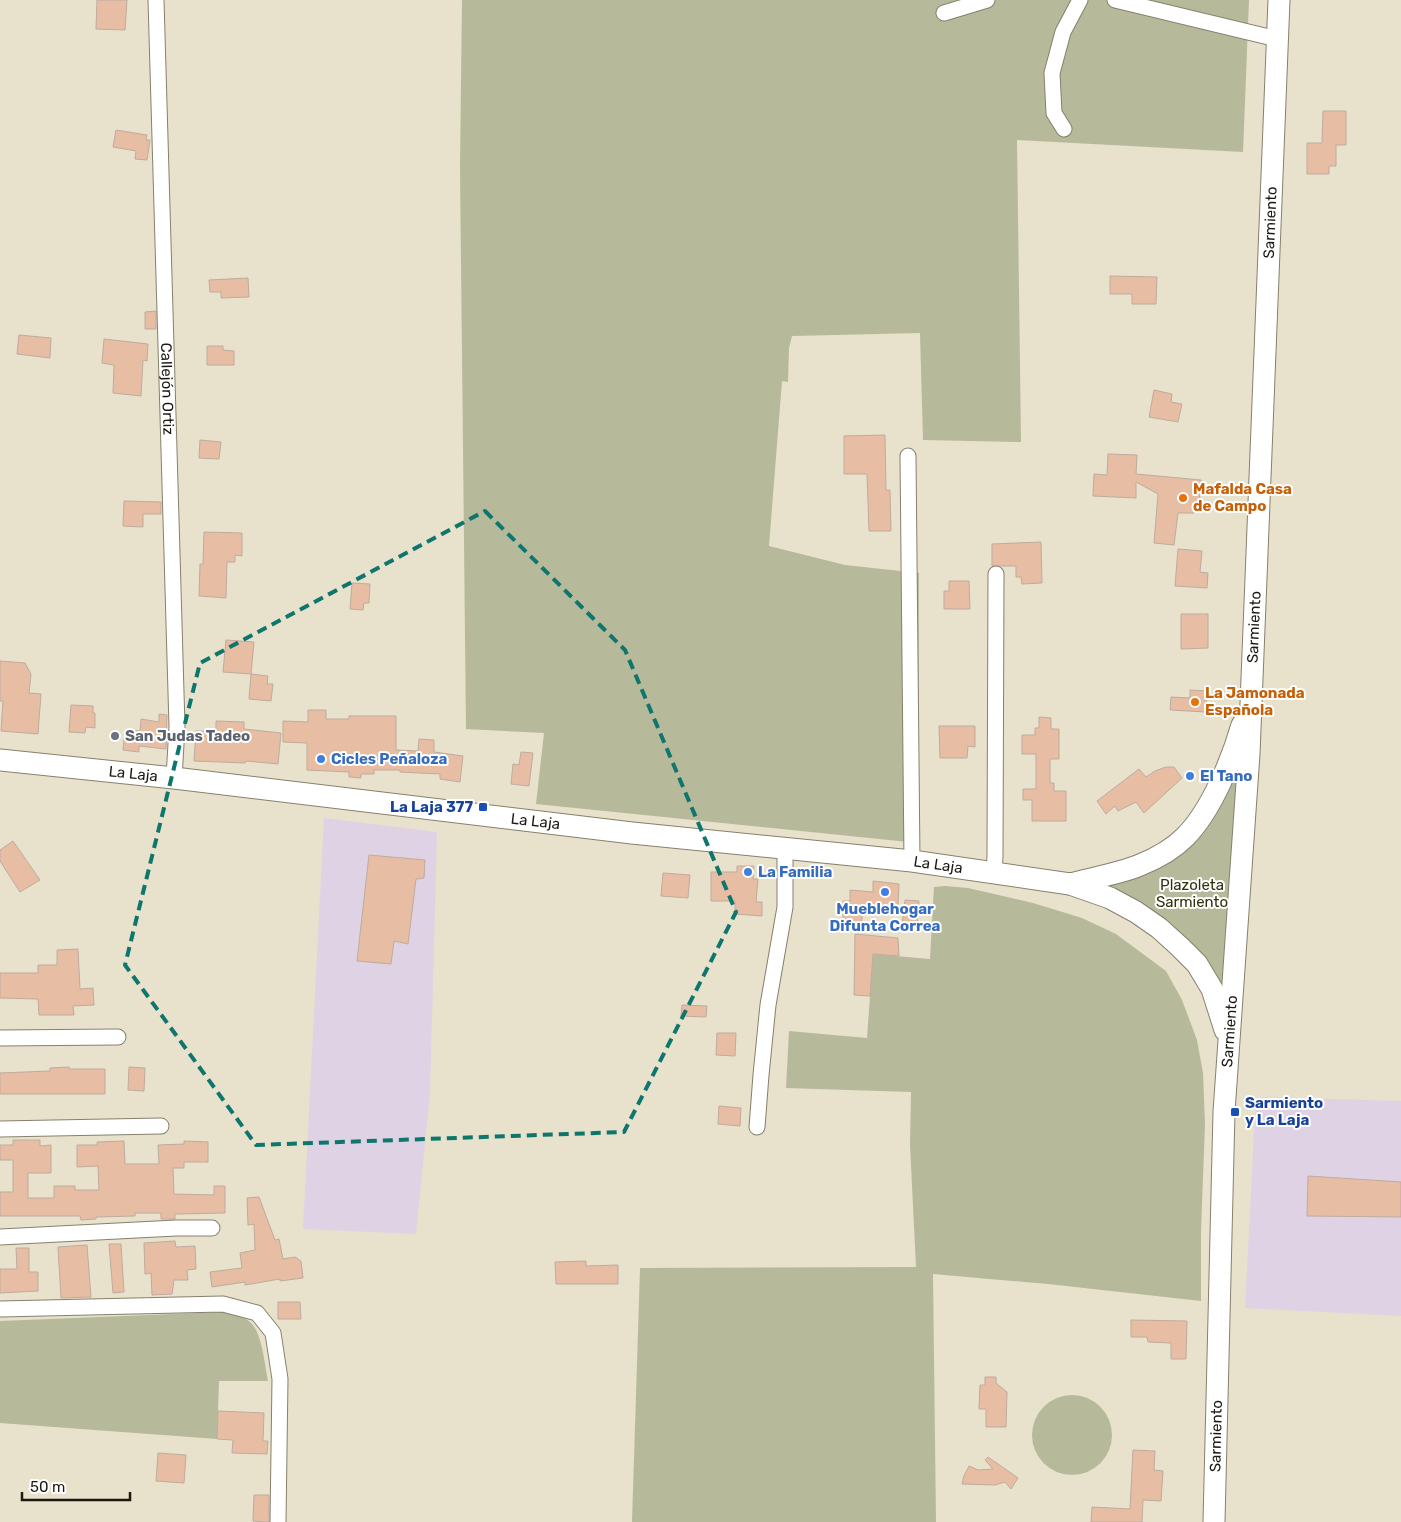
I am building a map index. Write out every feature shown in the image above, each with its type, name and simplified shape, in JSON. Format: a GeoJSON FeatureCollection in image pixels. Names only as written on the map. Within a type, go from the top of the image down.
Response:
{"type":"FeatureCollection","features":[{"type":"Feature","properties":{"kind":"main road","name":"Sarmiento"},"geometry":{"type":"LineString","coordinates":[[1214,1522],[1224,1120],[1248,754],[1279,0]]}},
{"type":"Feature","properties":{"kind":"main road","name":"La Laja"},"geometry":{"type":"LineString","coordinates":[[1070,884],[1140,866],[1162,854],[1185,837],[1200,817],[1216,790],[1236,747],[1250,698]]}},
{"type":"Feature","properties":{"kind":"main road","name":"La Laja"},"geometry":{"type":"LineString","coordinates":[[0,760],[174,778],[483,816],[912,861],[1070,884],[1110,898],[1136,912],[1160,928],[1180,947],[1197,964],[1212,988],[1228,1039]]}},
{"type":"Feature","properties":{"kind":"street","name":"Callejón Ortiz"},"geometry":{"type":"LineString","coordinates":[[156,0],[177,728],[174,778]]}},
{"type":"Feature","properties":{"kind":"street"},"geometry":{"type":"LineString","coordinates":[[944,13],[987,0]]}},
{"type":"Feature","properties":{"kind":"street"},"geometry":{"type":"LineString","coordinates":[[1064,129],[1054,113],[1052,73],[1063,32],[1080,0]]}},
{"type":"Feature","properties":{"kind":"street"},"geometry":{"type":"LineString","coordinates":[[1115,0],[1277,38]]}},
{"type":"Feature","properties":{"kind":"street"},"geometry":{"type":"LineString","coordinates":[[908,456],[912,861]]}},
{"type":"Feature","properties":{"kind":"street"},"geometry":{"type":"LineString","coordinates":[[994,874],[996,574]]}},
{"type":"Feature","properties":{"kind":"street"},"geometry":{"type":"LineString","coordinates":[[758,1127],[768,1005],[785,908],[785,849]]}},
{"type":"Feature","properties":{"kind":"street"},"geometry":{"type":"LineString","coordinates":[[0,1038],[118,1037]]}},
{"type":"Feature","properties":{"kind":"street"},"geometry":{"type":"LineString","coordinates":[[0,1129],[161,1126]]}},
{"type":"Feature","properties":{"kind":"street"},"geometry":{"type":"LineString","coordinates":[[0,1237],[176,1228],[212,1228]]}},
{"type":"Feature","properties":{"kind":"street"},"geometry":{"type":"LineString","coordinates":[[0,1309],[223,1304],[257,1312],[273,1333],[280,1380],[278,1522]]}},
{"type":"Feature","properties":{"kind":"highlighted area"},"geometry":{"type":"Polygon","coordinates":[[[485,511],[625,650],[736,912],[624,1132],[256,1145],[125,965],[200,663],[485,511]]]}},
{"type":"Feature","properties":{"kind":"shaded area"},"geometry":{"type":"Polygon","coordinates":[[[324,818],[437,832],[430,1094],[416,1234],[303,1229],[324,818]]]}},
{"type":"Feature","properties":{"kind":"shaded area"},"geometry":{"type":"Polygon","coordinates":[[[1258,1097],[1401,1101],[1401,1316],[1245,1308],[1255,1114],[1258,1097]]]}},
{"type":"Feature","properties":{"kind":"green space"},"geometry":{"type":"Polygon","coordinates":[[[462,0],[1249,0],[1243,152],[1017,140],[1021,442],[923,440],[920,333],[792,336],[789,348],[788,382],[782,381],[769,546],[845,565],[919,573],[918,843],[536,804],[544,733],[466,729],[460,167],[462,0]]]}},
{"type":"Feature","properties":{"kind":"green space","name":"Plazoleta Sarmiento"},"geometry":{"type":"Polygon","coordinates":[[[1238,762],[1226,1000],[1097,886],[1113,885],[1152,871],[1238,762]]]}},
{"type":"Feature","properties":{"kind":"green space"},"geometry":{"type":"Polygon","coordinates":[[[934,887],[968,888],[1033,903],[1082,918],[1116,934],[1166,971],[1182,1000],[1197,1040],[1203,1073],[1205,1124],[1201,1231],[1201,1301],[1048,1284],[933,1274],[936,1522],[632,1522],[640,1268],[916,1267],[910,1145],[911,1092],[786,1088],[789,1031],[867,1038],[873,954],[930,959],[934,887]]]}},
{"type":"Feature","properties":{"kind":"green space"},"geometry":{"type":"Polygon","coordinates":[[[223,1312],[246,1319],[252,1324],[263,1351],[268,1381],[219,1381],[217,1439],[0,1423],[0,1321],[223,1312]]]}},
{"type":"Feature","properties":{"kind":"green space"},"geometry":{"type":"Polygon","coordinates":[[[1072,1395],[1087,1398],[1100,1407],[1109,1420],[1112,1435],[1109,1450],[1100,1463],[1087,1472],[1072,1475],[1057,1472],[1044,1463],[1035,1450],[1032,1435],[1035,1420],[1044,1407],[1057,1398],[1072,1395]]]}},
{"type":"Feature","properties":{"kind":"building"},"geometry":{"type":"Polygon","coordinates":[[[97,0],[127,0],[125,30],[96,29],[97,0]]]}},
{"type":"Feature","properties":{"kind":"building"},"geometry":{"type":"Polygon","coordinates":[[[1323,111],[1346,111],[1346,145],[1336,145],[1336,166],[1329,166],[1329,174],[1307,174],[1307,143],[1322,143],[1323,111]]]}},
{"type":"Feature","properties":{"kind":"building"},"geometry":{"type":"Polygon","coordinates":[[[116,130],[147,135],[146,140],[150,140],[147,160],[135,159],[136,151],[113,147],[116,130]]]}},
{"type":"Feature","properties":{"kind":"building"},"geometry":{"type":"Polygon","coordinates":[[[1110,276],[1157,277],[1156,304],[1132,304],[1132,294],[1110,294],[1110,276]]]}},
{"type":"Feature","properties":{"kind":"building"},"geometry":{"type":"Polygon","coordinates":[[[248,278],[249,297],[221,298],[221,292],[210,292],[209,280],[248,278]]]}},
{"type":"Feature","properties":{"kind":"building"},"geometry":{"type":"Polygon","coordinates":[[[156,311],[156,329],[145,329],[145,312],[156,311]]]}},
{"type":"Feature","properties":{"kind":"building"},"geometry":{"type":"Polygon","coordinates":[[[19,335],[51,338],[50,358],[17,354],[19,335]]]}},
{"type":"Feature","properties":{"kind":"building"},"geometry":{"type":"Polygon","coordinates":[[[104,339],[148,344],[147,361],[143,360],[141,396],[113,393],[114,365],[102,363],[104,339]]]}},
{"type":"Feature","properties":{"kind":"building"},"geometry":{"type":"Polygon","coordinates":[[[207,346],[223,346],[223,350],[234,351],[234,365],[207,365],[207,346]]]}},
{"type":"Feature","properties":{"kind":"building"},"geometry":{"type":"Polygon","coordinates":[[[1154,390],[1172,394],[1171,402],[1182,404],[1178,422],[1149,417],[1154,390]]]}},
{"type":"Feature","properties":{"kind":"building"},"geometry":{"type":"Polygon","coordinates":[[[885,435],[886,490],[890,490],[891,531],[869,531],[867,474],[844,474],[844,436],[885,435]]]}},
{"type":"Feature","properties":{"kind":"building"},"geometry":{"type":"Polygon","coordinates":[[[200,440],[221,442],[219,459],[199,458],[200,440]]]}},
{"type":"Feature","properties":{"kind":"building"},"geometry":{"type":"Polygon","coordinates":[[[1108,454],[1137,455],[1136,474],[1201,480],[1199,507],[1194,513],[1178,513],[1174,545],[1154,543],[1158,494],[1136,482],[1136,498],[1093,496],[1094,474],[1107,475],[1108,454]]]}},
{"type":"Feature","properties":{"kind":"building"},"geometry":{"type":"Polygon","coordinates":[[[124,501],[161,502],[161,514],[143,514],[143,527],[123,526],[124,501]]]}},
{"type":"Feature","properties":{"kind":"building"},"geometry":{"type":"Polygon","coordinates":[[[204,532],[242,533],[242,556],[235,555],[235,562],[227,562],[226,598],[199,596],[204,532]]]}},
{"type":"Feature","properties":{"kind":"building"},"geometry":{"type":"Polygon","coordinates":[[[1041,542],[1042,583],[1022,584],[1021,577],[1016,577],[1016,566],[992,566],[992,544],[1041,542]]]}},
{"type":"Feature","properties":{"kind":"building"},"geometry":{"type":"Polygon","coordinates":[[[1178,549],[1202,551],[1200,572],[1208,573],[1207,588],[1175,586],[1178,549]]]}},
{"type":"Feature","properties":{"kind":"building"},"geometry":{"type":"Polygon","coordinates":[[[949,581],[969,581],[970,609],[944,609],[944,591],[949,591],[949,581]]]}},
{"type":"Feature","properties":{"kind":"building"},"geometry":{"type":"Polygon","coordinates":[[[352,583],[370,584],[369,603],[364,603],[363,610],[350,609],[352,583]]]}},
{"type":"Feature","properties":{"kind":"building"},"geometry":{"type":"Polygon","coordinates":[[[1181,614],[1208,614],[1208,648],[1181,649],[1181,614]]]}},
{"type":"Feature","properties":{"kind":"building"},"geometry":{"type":"Polygon","coordinates":[[[226,640],[254,642],[251,674],[223,672],[226,640]]]}},
{"type":"Feature","properties":{"kind":"building"},"geometry":{"type":"Polygon","coordinates":[[[0,661],[25,663],[31,674],[29,693],[41,694],[38,734],[1,731],[3,701],[0,701],[0,661]]]}},
{"type":"Feature","properties":{"kind":"building"},"geometry":{"type":"Polygon","coordinates":[[[251,674],[268,676],[267,684],[273,684],[271,701],[249,699],[251,674]]]}},
{"type":"Feature","properties":{"kind":"building"},"geometry":{"type":"Polygon","coordinates":[[[1190,690],[1207,691],[1206,712],[1170,710],[1171,697],[1190,698],[1190,690]]]}},
{"type":"Feature","properties":{"kind":"building"},"geometry":{"type":"Polygon","coordinates":[[[71,705],[93,706],[95,728],[86,727],[85,733],[69,732],[71,705]]]}},
{"type":"Feature","properties":{"kind":"building"},"geometry":{"type":"Polygon","coordinates":[[[308,710],[326,710],[326,719],[349,719],[349,716],[396,716],[396,750],[418,751],[419,739],[434,740],[434,752],[463,756],[460,782],[440,779],[440,774],[400,772],[400,770],[374,770],[374,774],[361,774],[361,778],[349,777],[349,772],[307,770],[307,743],[283,742],[283,721],[308,722],[308,710]]]}},
{"type":"Feature","properties":{"kind":"building"},"geometry":{"type":"Polygon","coordinates":[[[159,714],[167,715],[166,749],[139,746],[139,752],[123,750],[125,730],[140,731],[141,719],[159,722],[159,714]]]}},
{"type":"Feature","properties":{"kind":"building"},"geometry":{"type":"Polygon","coordinates":[[[1039,717],[1051,718],[1051,729],[1059,729],[1059,759],[1050,759],[1050,783],[1054,783],[1054,791],[1066,791],[1066,821],[1032,821],[1032,800],[1023,800],[1023,789],[1036,789],[1036,754],[1022,754],[1022,735],[1035,735],[1035,728],[1039,728],[1039,717]]]}},
{"type":"Feature","properties":{"kind":"building"},"geometry":{"type":"Polygon","coordinates":[[[216,721],[244,722],[244,729],[281,733],[278,764],[246,761],[245,763],[194,761],[196,731],[216,732],[216,721]]]}},
{"type":"Feature","properties":{"kind":"building"},"geometry":{"type":"Polygon","coordinates":[[[939,726],[975,726],[975,747],[968,746],[967,758],[940,758],[939,726]]]}},
{"type":"Feature","properties":{"kind":"building"},"geometry":{"type":"Polygon","coordinates":[[[521,752],[533,753],[529,786],[511,784],[513,764],[519,765],[521,752]]]}},
{"type":"Feature","properties":{"kind":"building"},"geometry":{"type":"Polygon","coordinates":[[[1166,767],[1174,767],[1182,778],[1144,813],[1136,802],[1118,811],[1115,806],[1106,814],[1097,801],[1139,769],[1146,777],[1166,767]]]}},
{"type":"Feature","properties":{"kind":"building"},"geometry":{"type":"Polygon","coordinates":[[[13,841],[40,880],[20,892],[0,861],[0,850],[13,841]]]}},
{"type":"Feature","properties":{"kind":"building"},"geometry":{"type":"Polygon","coordinates":[[[369,855],[425,860],[424,878],[416,879],[408,944],[394,941],[391,964],[357,961],[369,855]]]}},
{"type":"Feature","properties":{"kind":"building"},"geometry":{"type":"Polygon","coordinates":[[[737,866],[754,866],[753,879],[758,879],[756,902],[762,902],[762,916],[735,914],[735,901],[711,901],[711,872],[737,872],[737,866]]]}},
{"type":"Feature","properties":{"kind":"building"},"geometry":{"type":"Polygon","coordinates":[[[663,873],[690,875],[688,898],[661,896],[663,873]]]}},
{"type":"Feature","properties":{"kind":"building"},"geometry":{"type":"Polygon","coordinates":[[[873,881],[899,884],[898,906],[873,906],[873,912],[863,911],[861,925],[850,924],[850,919],[843,919],[843,901],[850,901],[850,890],[873,892],[873,881]]]}},
{"type":"Feature","properties":{"kind":"building"},"geometry":{"type":"Polygon","coordinates":[[[905,900],[919,901],[917,925],[902,924],[905,900]]]}},
{"type":"Feature","properties":{"kind":"building"},"geometry":{"type":"Polygon","coordinates":[[[855,934],[898,938],[899,956],[873,954],[870,996],[854,995],[855,934]]]}},
{"type":"Feature","properties":{"kind":"building"},"geometry":{"type":"Polygon","coordinates":[[[78,949],[80,989],[93,988],[94,1005],[73,1006],[74,1015],[39,1015],[38,999],[0,998],[0,973],[38,973],[38,965],[57,965],[57,950],[78,949]]]}},
{"type":"Feature","properties":{"kind":"building"},"geometry":{"type":"Polygon","coordinates":[[[682,1005],[707,1006],[706,1017],[681,1016],[682,1005]]]}},
{"type":"Feature","properties":{"kind":"building"},"geometry":{"type":"Polygon","coordinates":[[[717,1033],[736,1033],[735,1056],[716,1055],[717,1033]]]}},
{"type":"Feature","properties":{"kind":"building"},"geometry":{"type":"Polygon","coordinates":[[[69,1067],[69,1069],[105,1069],[105,1094],[0,1094],[0,1073],[50,1071],[50,1068],[69,1067]]]}},
{"type":"Feature","properties":{"kind":"building"},"geometry":{"type":"Polygon","coordinates":[[[129,1067],[145,1068],[144,1091],[128,1090],[129,1067]]]}},
{"type":"Feature","properties":{"kind":"building"},"geometry":{"type":"Polygon","coordinates":[[[719,1106],[741,1108],[740,1126],[718,1124],[719,1106]]]}},
{"type":"Feature","properties":{"kind":"building"},"geometry":{"type":"Polygon","coordinates":[[[13,1140],[40,1140],[40,1146],[51,1145],[51,1173],[28,1173],[28,1198],[54,1198],[54,1186],[75,1186],[75,1190],[99,1190],[98,1166],[77,1167],[77,1145],[97,1145],[97,1142],[124,1141],[125,1164],[159,1164],[158,1145],[184,1144],[184,1141],[208,1142],[208,1162],[184,1162],[184,1168],[173,1168],[174,1194],[214,1195],[214,1186],[225,1186],[225,1213],[175,1214],[175,1219],[161,1219],[161,1213],[135,1213],[135,1216],[96,1217],[96,1219],[81,1220],[80,1216],[0,1216],[0,1192],[13,1192],[13,1160],[0,1160],[0,1145],[13,1145],[13,1140]]]}},
{"type":"Feature","properties":{"kind":"building"},"geometry":{"type":"Polygon","coordinates":[[[1308,1176],[1401,1182],[1401,1217],[1307,1216],[1308,1176]]]}},
{"type":"Feature","properties":{"kind":"building"},"geometry":{"type":"Polygon","coordinates":[[[259,1197],[275,1240],[279,1239],[283,1259],[295,1257],[301,1261],[303,1278],[280,1281],[280,1279],[245,1285],[245,1282],[212,1287],[210,1272],[242,1268],[240,1253],[255,1250],[254,1224],[248,1225],[247,1198],[259,1197]]]}},
{"type":"Feature","properties":{"kind":"building"},"geometry":{"type":"Polygon","coordinates":[[[175,1241],[176,1247],[195,1246],[196,1269],[187,1270],[188,1280],[174,1280],[172,1294],[152,1295],[151,1273],[145,1274],[144,1243],[175,1241]]]}},
{"type":"Feature","properties":{"kind":"building"},"geometry":{"type":"Polygon","coordinates":[[[109,1244],[121,1244],[124,1292],[113,1293],[109,1244]]]}},
{"type":"Feature","properties":{"kind":"building"},"geometry":{"type":"Polygon","coordinates":[[[87,1245],[91,1297],[61,1298],[58,1247],[87,1245]]]}},
{"type":"Feature","properties":{"kind":"building"},"geometry":{"type":"Polygon","coordinates":[[[16,1248],[29,1248],[29,1272],[38,1272],[38,1291],[0,1293],[0,1269],[17,1269],[16,1248]]]}},
{"type":"Feature","properties":{"kind":"building"},"geometry":{"type":"Polygon","coordinates":[[[586,1261],[586,1266],[618,1265],[618,1284],[556,1284],[555,1262],[586,1261]]]}},
{"type":"Feature","properties":{"kind":"building"},"geometry":{"type":"Polygon","coordinates":[[[278,1302],[300,1302],[301,1319],[278,1319],[278,1302]]]}},
{"type":"Feature","properties":{"kind":"building"},"geometry":{"type":"Polygon","coordinates":[[[1131,1320],[1187,1321],[1186,1359],[1171,1359],[1171,1343],[1148,1342],[1147,1337],[1131,1337],[1131,1320]]]}},
{"type":"Feature","properties":{"kind":"building"},"geometry":{"type":"Polygon","coordinates":[[[985,1377],[996,1377],[996,1383],[1007,1392],[1006,1427],[986,1427],[986,1409],[979,1409],[980,1385],[985,1385],[985,1377]]]}},
{"type":"Feature","properties":{"kind":"building"},"geometry":{"type":"Polygon","coordinates":[[[218,1411],[264,1413],[263,1441],[268,1441],[267,1454],[232,1453],[233,1440],[217,1439],[218,1411]]]}},
{"type":"Feature","properties":{"kind":"building"},"geometry":{"type":"Polygon","coordinates":[[[1133,1450],[1155,1451],[1154,1470],[1163,1471],[1161,1501],[1143,1500],[1142,1522],[1091,1522],[1092,1507],[1130,1509],[1133,1450]]]}},
{"type":"Feature","properties":{"kind":"building"},"geometry":{"type":"Polygon","coordinates":[[[158,1453],[186,1455],[184,1483],[156,1481],[158,1453]]]}},
{"type":"Feature","properties":{"kind":"building"},"geometry":{"type":"Polygon","coordinates":[[[988,1457],[1018,1478],[1011,1489],[1005,1482],[995,1485],[962,1484],[969,1466],[978,1470],[993,1469],[985,1460],[988,1457]]]}},
{"type":"Feature","properties":{"kind":"building"},"geometry":{"type":"Polygon","coordinates":[[[254,1495],[269,1495],[269,1522],[253,1521],[254,1495]]]}},
{"type":"Feature","properties":{"kind":"place","name":"Mafalda Casa de Campo"},"geometry":{"type":"Point","coordinates":[1183,498]}},
{"type":"Feature","properties":{"kind":"place","name":"La Jamonada Española"},"geometry":{"type":"Point","coordinates":[1195,702]}},
{"type":"Feature","properties":{"kind":"place","name":"San Judas Tadeo"},"geometry":{"type":"Point","coordinates":[115,736]}},
{"type":"Feature","properties":{"kind":"place","name":"Cicles Peñaloza"},"geometry":{"type":"Point","coordinates":[321,759]}},
{"type":"Feature","properties":{"kind":"place","name":"El Tano"},"geometry":{"type":"Point","coordinates":[1190,776]}},
{"type":"Feature","properties":{"kind":"place","name":"La Laja 377"},"geometry":{"type":"Point","coordinates":[483,807]}},
{"type":"Feature","properties":{"kind":"place","name":"La Familia"},"geometry":{"type":"Point","coordinates":[748,872]}},
{"type":"Feature","properties":{"kind":"place","name":"Mueblehogar Difunta Correa"},"geometry":{"type":"Point","coordinates":[885,892]}},
{"type":"Feature","properties":{"kind":"place","name":"Sarmiento y La Laja"},"geometry":{"type":"Point","coordinates":[1235,1112]}}]}
